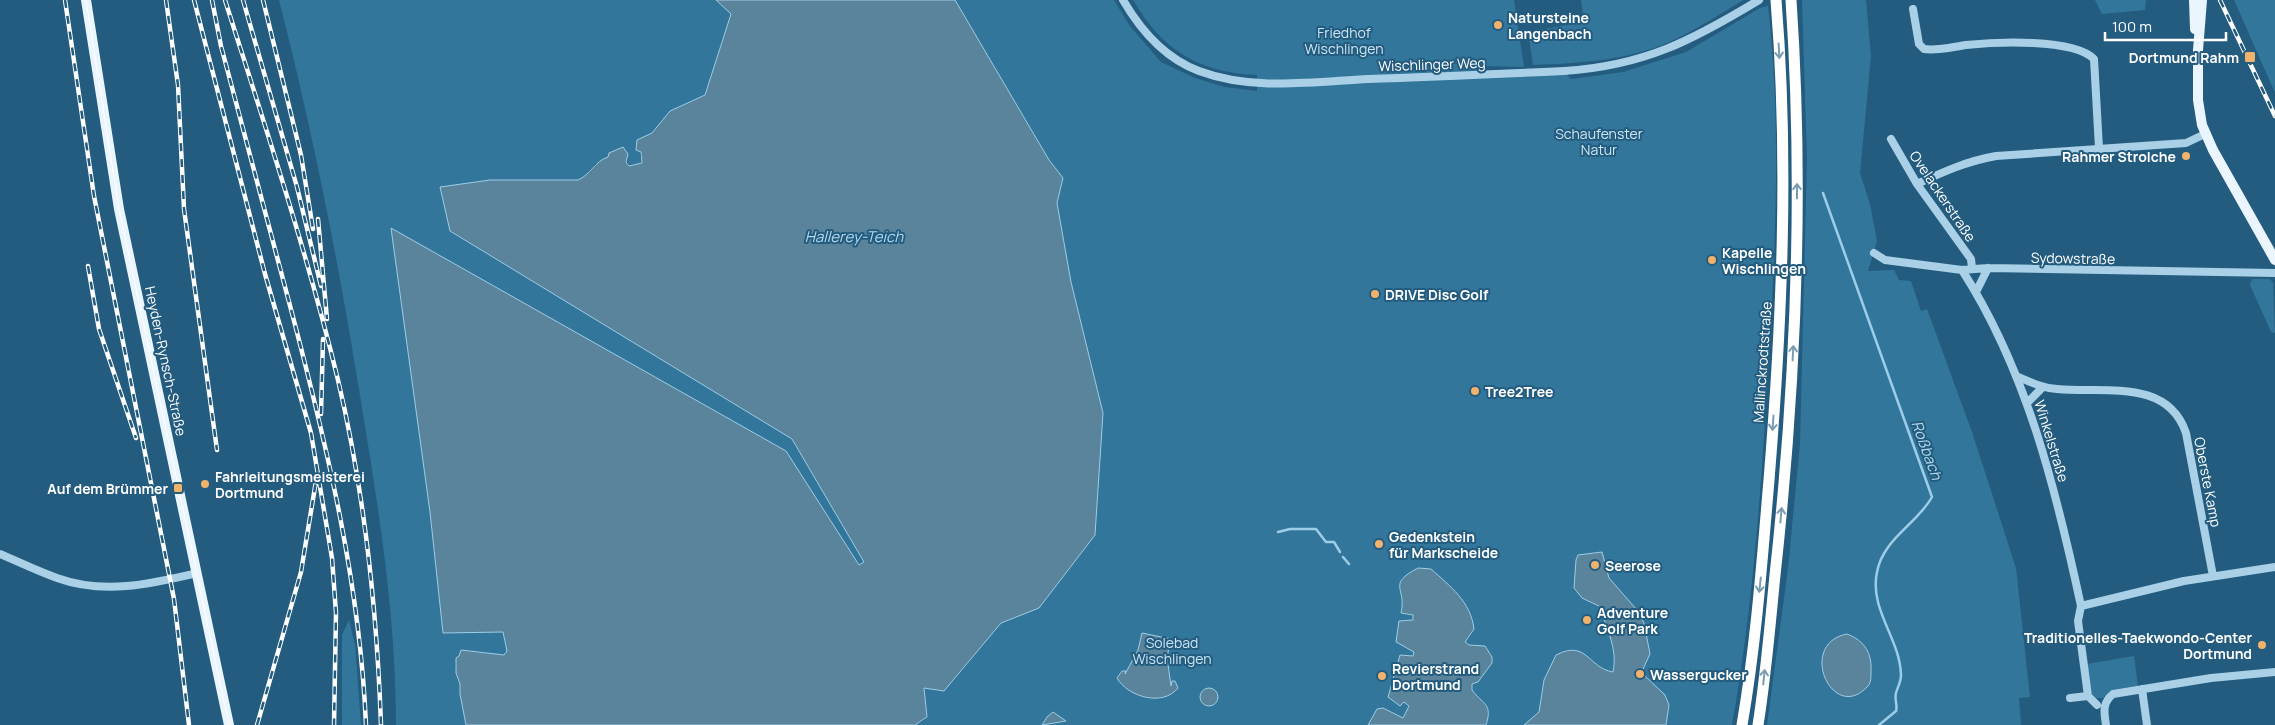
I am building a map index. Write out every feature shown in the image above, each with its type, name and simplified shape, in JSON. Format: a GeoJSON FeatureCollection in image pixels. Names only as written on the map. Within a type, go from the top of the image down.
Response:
{"type":"FeatureCollection","features":[{"type":"Feature","properties":{"kind":"highway","name":"Mallinckrodtstraße"},"geometry":{"type":"LineString","coordinates":[[1742,725],[1760,584],[1782,289],[1783,138],[1776,0]]}},
{"type":"Feature","properties":{"kind":"highway","name":"Mallinckrodtstraße"},"geometry":{"type":"LineString","coordinates":[[1758,725],[1781,525],[1794,329],[1796,136],[1791,0]]}},
{"type":"Feature","properties":{"kind":"main road","name":"Heyden-Rynsch-Straße"},"geometry":{"type":"LineString","coordinates":[[86,0],[119,209],[229,725]]}},
{"type":"Feature","properties":{"kind":"main road"},"geometry":{"type":"LineString","coordinates":[[2194,0],[2195,37],[2198,50]]}},
{"type":"Feature","properties":{"kind":"main road"},"geometry":{"type":"LineString","coordinates":[[2202,0],[2198,50],[2199,109],[2205,134],[2275,260]]}},
{"type":"Feature","properties":{"kind":"street","name":"Wischlinger Weg"},"geometry":{"type":"LineString","coordinates":[[1123,0],[1147,34],[1173,58],[1197,70],[1225,80],[1257,83],[1589,70],[1663,52],[1730,18],[1759,0]]}},
{"type":"Feature","properties":{"kind":"street"},"geometry":{"type":"LineString","coordinates":[[1913,9],[1919,44],[1924,50],[1995,43],[2023,43],[2074,48],[2087,53],[2094,60],[2099,148]]}},
{"type":"Feature","properties":{"kind":"street"},"geometry":{"type":"LineString","coordinates":[[1917,184],[1975,160],[1996,156],[2186,143],[2205,134]]}},
{"type":"Feature","properties":{"kind":"street","name":"Ovelackerstraße"},"geometry":{"type":"LineString","coordinates":[[1891,139],[1917,184],[1971,260],[1972,268]]}},
{"type":"Feature","properties":{"kind":"street","name":"Sydowstraße"},"geometry":{"type":"LineString","coordinates":[[1874,254],[1885,260],[1962,270],[1988,268],[2275,273]]}},
{"type":"Feature","properties":{"kind":"street"},"geometry":{"type":"LineString","coordinates":[[1976,292],[1988,268]]}},
{"type":"Feature","properties":{"kind":"street","name":"Winkelstraße"},"geometry":{"type":"LineString","coordinates":[[1962,270],[1976,292],[2028,403],[2053,485],[2081,606],[2078,621],[2088,696]]}},
{"type":"Feature","properties":{"kind":"street","name":"Oberste Kamp"},"geometry":{"type":"LineString","coordinates":[[2016,376],[2043,387],[2140,392],[2155,397],[2167,404],[2178,417],[2186,433],[2212,576]]}},
{"type":"Feature","properties":{"kind":"street"},"geometry":{"type":"LineString","coordinates":[[2028,403],[2043,387]]}},
{"type":"Feature","properties":{"kind":"street"},"geometry":{"type":"LineString","coordinates":[[0,554],[58,579],[85,585],[115,588],[140,586],[197,573]]}},
{"type":"Feature","properties":{"kind":"street"},"geometry":{"type":"LineString","coordinates":[[2081,606],[2145,589],[2212,576],[2275,567]]}},
{"type":"Feature","properties":{"kind":"street"},"geometry":{"type":"LineString","coordinates":[[2106,725],[2103,708],[2106,700],[2113,694],[2275,672]]}},
{"type":"Feature","properties":{"kind":"street"},"geometry":{"type":"LineString","coordinates":[[2142,689],[2147,725]]}},
{"type":"Feature","properties":{"kind":"street"},"geometry":{"type":"LineString","coordinates":[[2070,698],[2088,696],[2098,705]]}},
{"type":"Feature","properties":{"kind":"green space"},"geometry":{"type":"Polygon","coordinates":[[[279,0],[716,0],[731,13],[705,95],[670,111],[652,133],[637,140],[642,163],[632,167],[627,162],[626,150],[595,164],[583,178],[578,180],[490,180],[440,187],[450,231],[792,439],[864,562],[859,566],[392,228],[430,512],[443,632],[503,632],[507,651],[504,655],[459,656],[455,664],[466,725],[396,725],[393,647],[386,569],[346,310],[304,103],[279,0]]]}},
{"type":"Feature","properties":{"kind":"green space"},"geometry":{"type":"Polygon","coordinates":[[[955,0],[1114,0],[1130,26],[1161,62],[1195,78],[1225,87],[1257,91],[1257,75],[1217,69],[1200,64],[1184,56],[1156,33],[1133,0],[1514,0],[1524,67],[1485,66],[1475,75],[1564,71],[1571,79],[1623,72],[1686,52],[1760,8],[1768,6],[1775,97],[1776,143],[1773,281],[1759,505],[1751,593],[1732,725],[915,725],[925,720],[927,716],[924,688],[953,681],[1001,623],[1039,608],[1095,535],[1103,413],[1071,282],[1057,203],[1063,178],[1049,160],[955,0]]]}},
{"type":"Feature","properties":{"kind":"green space"},"geometry":{"type":"Polygon","coordinates":[[[1581,0],[1744,0],[1680,37],[1645,51],[1608,59],[1533,65],[1528,32],[1584,22],[1581,0]]]}},
{"type":"Feature","properties":{"kind":"green space"},"geometry":{"type":"Polygon","coordinates":[[[1802,0],[1866,0],[1871,56],[1860,173],[1870,204],[1877,241],[1868,271],[1894,270],[1899,280],[1911,281],[1921,311],[1927,309],[1972,432],[2016,568],[2030,697],[2019,698],[2021,725],[1767,725],[1788,568],[1800,444],[1807,159],[1802,0]]]}},
{"type":"Feature","properties":{"kind":"green space"},"geometry":{"type":"Polygon","coordinates":[[[2095,0],[2146,0],[2145,10],[2102,14],[2095,0]]]}},
{"type":"Feature","properties":{"kind":"green space"},"geometry":{"type":"Polygon","coordinates":[[[2234,0],[2275,0],[2275,92],[2272,86],[2234,0]]]}},
{"type":"Feature","properties":{"kind":"green space"},"geometry":{"type":"Polygon","coordinates":[[[2252,279],[2269,279],[2273,282],[2275,333],[2271,332],[2250,285],[2252,279]]]}},
{"type":"Feature","properties":{"kind":"green space"},"geometry":{"type":"Polygon","coordinates":[[[349,620],[355,645],[361,725],[342,725],[342,635],[349,620]]]}},
{"type":"Feature","properties":{"kind":"green space"},"geometry":{"type":"Polygon","coordinates":[[[2134,656],[2138,686],[2112,690],[2103,698],[2095,698],[2091,692],[2087,664],[2134,656]]]}},
{"type":"Feature","properties":{"kind":"water","name":"Hallerey-Teich"},"geometry":{"type":"Polygon","coordinates":[[[716,0],[955,0],[1049,160],[1063,178],[1057,203],[1071,282],[1103,413],[1095,535],[1039,608],[1001,623],[944,691],[924,688],[927,717],[915,725],[466,725],[460,684],[456,673],[456,658],[461,650],[504,655],[507,651],[503,632],[443,633],[430,512],[391,228],[786,451],[859,565],[864,562],[792,439],[450,231],[440,187],[490,180],[578,180],[608,157],[609,153],[623,147],[628,154],[626,162],[629,166],[642,163],[641,152],[636,150],[637,140],[652,133],[670,111],[705,95],[731,14],[716,0]]]}},
{"type":"Feature","properties":{"kind":"water"},"geometry":{"type":"Polygon","coordinates":[[[1602,552],[1609,578],[1637,610],[1644,623],[1650,654],[1643,669],[1645,676],[1665,695],[1669,705],[1666,725],[1524,725],[1539,712],[1544,680],[1556,655],[1574,650],[1581,652],[1598,665],[1613,672],[1613,647],[1601,607],[1582,598],[1574,588],[1578,555],[1602,552]]]}},
{"type":"Feature","properties":{"kind":"water"},"geometry":{"type":"Polygon","coordinates":[[[1418,568],[1431,569],[1458,595],[1469,611],[1474,629],[1465,642],[1469,645],[1485,646],[1492,657],[1492,663],[1478,682],[1472,684],[1472,690],[1488,708],[1486,725],[1368,725],[1377,709],[1383,708],[1403,718],[1409,706],[1404,702],[1400,706],[1388,697],[1400,655],[1413,656],[1414,652],[1396,642],[1399,621],[1413,620],[1413,615],[1401,613],[1402,597],[1400,583],[1408,574],[1418,568]]]}},
{"type":"Feature","properties":{"kind":"water"},"geometry":{"type":"Polygon","coordinates":[[[1142,633],[1171,639],[1167,657],[1171,686],[1172,681],[1175,681],[1178,688],[1172,694],[1155,698],[1137,695],[1122,685],[1117,678],[1122,671],[1126,671],[1125,674],[1138,650],[1142,633]]]}},
{"type":"Feature","properties":{"kind":"water"},"geometry":{"type":"Polygon","coordinates":[[[1847,634],[1863,644],[1869,653],[1871,680],[1868,686],[1855,695],[1843,696],[1833,689],[1825,678],[1822,665],[1824,652],[1832,641],[1847,634]]]}},
{"type":"Feature","properties":{"kind":"water"},"geometry":{"type":"Polygon","coordinates":[[[1205,688],[1213,688],[1218,693],[1216,704],[1205,706],[1200,701],[1200,693],[1205,688]]]}},
{"type":"Feature","properties":{"kind":"water"},"geometry":{"type":"Polygon","coordinates":[[[1053,712],[1066,721],[1042,725],[1047,717],[1053,712]]]}},
{"type":"Feature","properties":{"kind":"waterway","name":"Roßbach"},"geometry":{"type":"LineString","coordinates":[[1823,193],[1932,497],[1926,507],[1886,550],[1880,560],[1877,572],[1877,599],[1896,649],[1901,675],[1896,695],[1896,711],[1879,725]]}},
{"type":"Feature","properties":{"kind":"waterway"},"geometry":{"type":"LineString","coordinates":[[1278,532],[1290,529],[1316,529],[1326,542],[1334,542],[1340,552]]}},
{"type":"Feature","properties":{"kind":"waterway"},"geometry":{"type":"LineString","coordinates":[[1343,557],[1349,564]]}},
{"type":"Feature","properties":{"kind":"tram line"},"geometry":{"type":"LineString","coordinates":[[86,0],[119,209],[229,725]]}},
{"type":"Feature","properties":{"kind":"railway"},"geometry":{"type":"LineString","coordinates":[[65,0],[94,196],[174,599],[189,725]]}},
{"type":"Feature","properties":{"kind":"railway"},"geometry":{"type":"LineString","coordinates":[[166,0],[178,85],[184,209],[217,450]]}},
{"type":"Feature","properties":{"kind":"railway"},"geometry":{"type":"LineString","coordinates":[[194,0],[265,274],[311,433],[332,558],[336,613],[334,725]]}},
{"type":"Feature","properties":{"kind":"railway"},"geometry":{"type":"LineString","coordinates":[[212,0],[221,46],[293,317],[330,468],[357,621],[366,725]]}},
{"type":"Feature","properties":{"kind":"railway"},"geometry":{"type":"LineString","coordinates":[[225,0],[299,237],[338,380],[355,465],[368,552],[381,725]]}},
{"type":"Feature","properties":{"kind":"railway"},"geometry":{"type":"LineString","coordinates":[[243,0],[297,187],[321,286]]}},
{"type":"Feature","properties":{"kind":"railway"},"geometry":{"type":"LineString","coordinates":[[263,0],[301,155],[313,229]]}},
{"type":"Feature","properties":{"kind":"railway"},"geometry":{"type":"LineString","coordinates":[[2220,0],[2275,116]]}},
{"type":"Feature","properties":{"kind":"railway"},"geometry":{"type":"LineString","coordinates":[[318,219],[327,319]]}},
{"type":"Feature","properties":{"kind":"railway"},"geometry":{"type":"LineString","coordinates":[[88,266],[99,329],[136,438]]}},
{"type":"Feature","properties":{"kind":"railway"},"geometry":{"type":"LineString","coordinates":[[321,414],[323,339]]}},
{"type":"Feature","properties":{"kind":"railway"},"geometry":{"type":"LineString","coordinates":[[257,725],[301,572],[316,481]]}},
{"type":"Feature","properties":{"kind":"place","name":"Natursteine Langenbach"},"geometry":{"type":"Point","coordinates":[1498,25]}},
{"type":"Feature","properties":{"kind":"place","name":"Dortmund Rahm"},"geometry":{"type":"Point","coordinates":[2250,57]}},
{"type":"Feature","properties":{"kind":"place","name":"Rahmer Strolche"},"geometry":{"type":"Point","coordinates":[2186,156]}},
{"type":"Feature","properties":{"kind":"place","name":"Kapelle Wischlingen"},"geometry":{"type":"Point","coordinates":[1712,260]}},
{"type":"Feature","properties":{"kind":"place","name":"DRIVE Disc Golf"},"geometry":{"type":"Point","coordinates":[1375,294]}},
{"type":"Feature","properties":{"kind":"place","name":"Tree2Tree"},"geometry":{"type":"Point","coordinates":[1475,391]}},
{"type":"Feature","properties":{"kind":"place","name":"Fahrleitungsmeisterei Dortmund"},"geometry":{"type":"Point","coordinates":[205,484]}},
{"type":"Feature","properties":{"kind":"place","name":"Auf dem Brümmer"},"geometry":{"type":"Point","coordinates":[178,488]}},
{"type":"Feature","properties":{"kind":"place","name":"Gedenkstein für Markscheide"},"geometry":{"type":"Point","coordinates":[1379,544]}},
{"type":"Feature","properties":{"kind":"place","name":"Seerose"},"geometry":{"type":"Point","coordinates":[1595,565]}},
{"type":"Feature","properties":{"kind":"place","name":"Adventure Golf Park"},"geometry":{"type":"Point","coordinates":[1587,620]}},
{"type":"Feature","properties":{"kind":"place","name":"Traditionelles-Taekwondo-Center Dortmund"},"geometry":{"type":"Point","coordinates":[2262,645]}},
{"type":"Feature","properties":{"kind":"place","name":"Wassergucker"},"geometry":{"type":"Point","coordinates":[1640,674]}},
{"type":"Feature","properties":{"kind":"place","name":"Revierstrand Dortmund"},"geometry":{"type":"Point","coordinates":[1382,676]}},
{"type":"Feature","properties":{"kind":"park label","name":"Friedhof Wischlingen"},"geometry":{"type":"Point","coordinates":[1344,40]}},
{"type":"Feature","properties":{"kind":"park label","name":"Schaufenster Natur"},"geometry":{"type":"Point","coordinates":[1599,142]}},
{"type":"Feature","properties":{"kind":"park label","name":"Solebad Wischlingen"},"geometry":{"type":"Point","coordinates":[1172,650]}}]}
